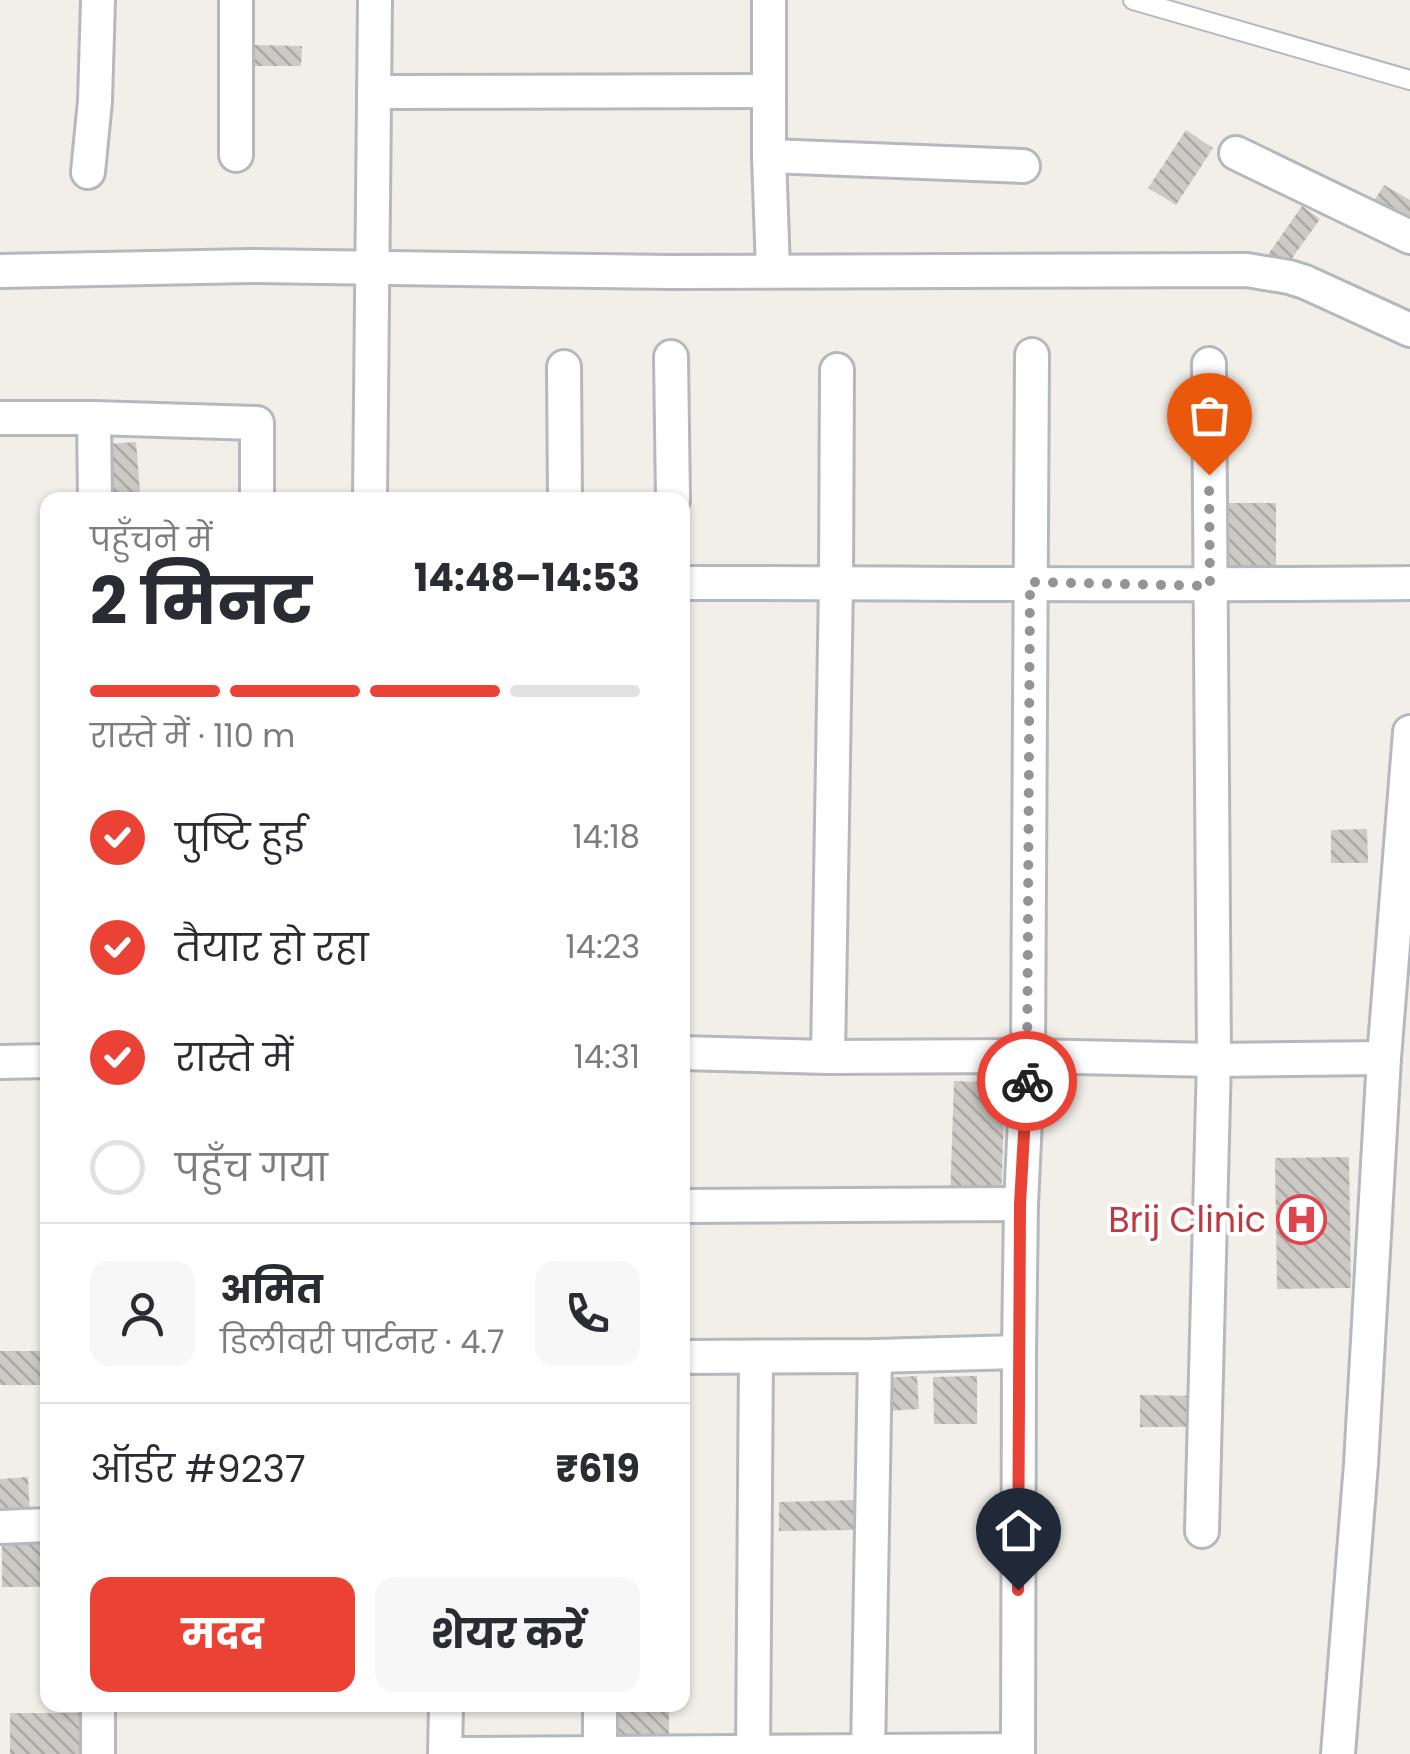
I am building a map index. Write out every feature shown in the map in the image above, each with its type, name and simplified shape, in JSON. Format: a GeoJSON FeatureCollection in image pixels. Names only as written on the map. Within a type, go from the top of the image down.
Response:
{"type":"FeatureCollection","features":[{"type":"Feature","properties":{"kind":"street"},"geometry":{"type":"LineString","coordinates":[[88,172],[98,0]]}},
{"type":"Feature","properties":{"kind":"street"},"geometry":{"type":"LineString","coordinates":[[236,0],[236,155]]}},
{"type":"Feature","properties":{"kind":"street"},"geometry":{"type":"LineString","coordinates":[[370,492],[375,0]]}},
{"type":"Feature","properties":{"kind":"street"},"geometry":{"type":"LineString","coordinates":[[770,0],[773,270]]}},
{"type":"Feature","properties":{"kind":"street"},"geometry":{"type":"LineString","coordinates":[[374,92],[770,91]]}},
{"type":"Feature","properties":{"kind":"street"},"geometry":{"type":"LineString","coordinates":[[1236,153],[1410,236]]}},
{"type":"Feature","properties":{"kind":"street"},"geometry":{"type":"LineString","coordinates":[[770,156],[1023,166]]}},
{"type":"Feature","properties":{"kind":"street"},"geometry":{"type":"LineString","coordinates":[[0,271],[251,266],[670,272],[1247,270],[1289,276],[1410,330]]}},
{"type":"Feature","properties":{"kind":"street"},"geometry":{"type":"LineString","coordinates":[[460,1754],[1018,1752],[1020,1204],[1028,1056],[1032,355]]}},
{"type":"Feature","properties":{"kind":"street"},"geometry":{"type":"LineString","coordinates":[[671,357],[673,492]]}},
{"type":"Feature","properties":{"kind":"street"},"geometry":{"type":"LineString","coordinates":[[1202,1531],[1214,1060],[1209,364]]}},
{"type":"Feature","properties":{"kind":"street"},"geometry":{"type":"LineString","coordinates":[[564,367],[565,492]]}},
{"type":"Feature","properties":{"kind":"street"},"geometry":{"type":"LineString","coordinates":[[828,1057],[836,370]]}},
{"type":"Feature","properties":{"kind":"street"},"geometry":{"type":"LineString","coordinates":[[0,418],[257,422],[258,492]]}},
{"type":"Feature","properties":{"kind":"street"},"geometry":{"type":"LineString","coordinates":[[94,418],[95,492]]}},
{"type":"Feature","properties":{"kind":"street"},"geometry":{"type":"LineString","coordinates":[[690,582],[1210,586],[1410,583]]}},
{"type":"Feature","properties":{"kind":"street"},"geometry":{"type":"LineString","coordinates":[[1338,1754],[1361,1464],[1396,1118],[1384,1058],[1401,976],[1410,732]]}},
{"type":"Feature","properties":{"kind":"street"},"geometry":{"type":"LineString","coordinates":[[690,1053],[1214,1060],[1384,1058]]}},
{"type":"Feature","properties":{"kind":"street"},"geometry":{"type":"LineString","coordinates":[[0,1062],[40,1061]]}},
{"type":"Feature","properties":{"kind":"street"},"geometry":{"type":"LineString","coordinates":[[690,1206],[1020,1204]]}},
{"type":"Feature","properties":{"kind":"street"},"geometry":{"type":"LineString","coordinates":[[690,1357],[1019,1352]]}},
{"type":"Feature","properties":{"kind":"street"},"geometry":{"type":"LineString","coordinates":[[868,1753],[875,1356]]}},
{"type":"Feature","properties":{"kind":"street"},"geometry":{"type":"LineString","coordinates":[[753,1754],[756,1357]]}},
{"type":"Feature","properties":{"kind":"street"},"geometry":{"type":"LineString","coordinates":[[0,1527],[40,1525]]}},
{"type":"Feature","properties":{"kind":"street"},"geometry":{"type":"LineString","coordinates":[[98,1712],[98,1754]]}},
{"type":"Feature","properties":{"kind":"street"},"geometry":{"type":"LineString","coordinates":[[445,1754],[446,1712]]}},
{"type":"Feature","properties":{"kind":"street"},"geometry":{"type":"LineString","coordinates":[[600,1712],[600,1753]]}},
{"type":"Feature","properties":{"kind":"lane"},"geometry":{"type":"LineString","coordinates":[[1133,0],[1410,80]]}},
{"type":"Feature","properties":{"kind":"building"},"geometry":{"type":"Polygon","coordinates":[[[252,45],[302,46],[301,66],[252,66],[252,45]]]}},
{"type":"Feature","properties":{"kind":"building"},"geometry":{"type":"Polygon","coordinates":[[[1186,130],[1213,148],[1176,205],[1148,188],[1186,130]]]}},
{"type":"Feature","properties":{"kind":"building"},"geometry":{"type":"Polygon","coordinates":[[[1384,185],[1410,200],[1410,232],[1370,207],[1384,185]]]}},
{"type":"Feature","properties":{"kind":"building"},"geometry":{"type":"Polygon","coordinates":[[[1302,206],[1320,219],[1283,271],[1265,259],[1302,206]]]}},
{"type":"Feature","properties":{"kind":"building"},"geometry":{"type":"Polygon","coordinates":[[[136,442],[140,492],[112,492],[108,444],[136,442]]]}},
{"type":"Feature","properties":{"kind":"building"},"geometry":{"type":"Polygon","coordinates":[[[1217,503],[1276,503],[1276,571],[1217,571],[1217,503]]]}},
{"type":"Feature","properties":{"kind":"building"},"geometry":{"type":"Polygon","coordinates":[[[1367,829],[1368,863],[1331,863],[1331,830],[1367,829]]]}},
{"type":"Feature","properties":{"kind":"building"},"geometry":{"type":"Polygon","coordinates":[[[954,1081],[1005,1083],[1001,1203],[950,1201],[954,1081]]]}},
{"type":"Feature","properties":{"kind":"building"},"geometry":{"type":"Polygon","coordinates":[[[1349,1157],[1351,1288],[1277,1289],[1275,1158],[1349,1157]]]}},
{"type":"Feature","properties":{"kind":"building"},"geometry":{"type":"Polygon","coordinates":[[[0,1351],[40,1351],[40,1385],[0,1385],[0,1351]]]}},
{"type":"Feature","properties":{"kind":"building"},"geometry":{"type":"Polygon","coordinates":[[[917,1376],[919,1409],[885,1411],[884,1378],[917,1376]]]}},
{"type":"Feature","properties":{"kind":"building"},"geometry":{"type":"Polygon","coordinates":[[[977,1376],[977,1424],[934,1424],[933,1377],[977,1376]]]}},
{"type":"Feature","properties":{"kind":"building"},"geometry":{"type":"Polygon","coordinates":[[[1140,1395],[1198,1396],[1198,1427],[1140,1427],[1140,1395]]]}},
{"type":"Feature","properties":{"kind":"building"},"geometry":{"type":"Polygon","coordinates":[[[28,1477],[30,1514],[0,1516],[0,1479],[28,1477]]]}},
{"type":"Feature","properties":{"kind":"building"},"geometry":{"type":"Polygon","coordinates":[[[854,1500],[855,1530],[779,1531],[779,1502],[854,1500]]]}},
{"type":"Feature","properties":{"kind":"building"},"geometry":{"type":"Polygon","coordinates":[[[40,1541],[40,1587],[2,1587],[2,1542],[40,1541]]]}},
{"type":"Feature","properties":{"kind":"building"},"geometry":{"type":"Polygon","coordinates":[[[605,1712],[669,1712],[669,1741],[605,1741],[605,1712]]]}},
{"type":"Feature","properties":{"kind":"building"},"geometry":{"type":"Polygon","coordinates":[[[10,1713],[86,1713],[86,1754],[10,1754],[10,1713]]]}},
{"type":"Feature","properties":{"kind":"way so far"},"geometry":{"type":"LineString","coordinates":[[1027,1081],[1030,582],[1210,586],[1209,475]]}},
{"type":"Feature","properties":{"kind":"place","name":"Brij Clinic"},"geometry":{"type":"Point","coordinates":[1301,1220]}},
{"type":"Feature","properties":{"kind":"route"},"geometry":{"type":"LineString","coordinates":[[1018,1590],[1020,1204],[1027,1081]]}}]}
